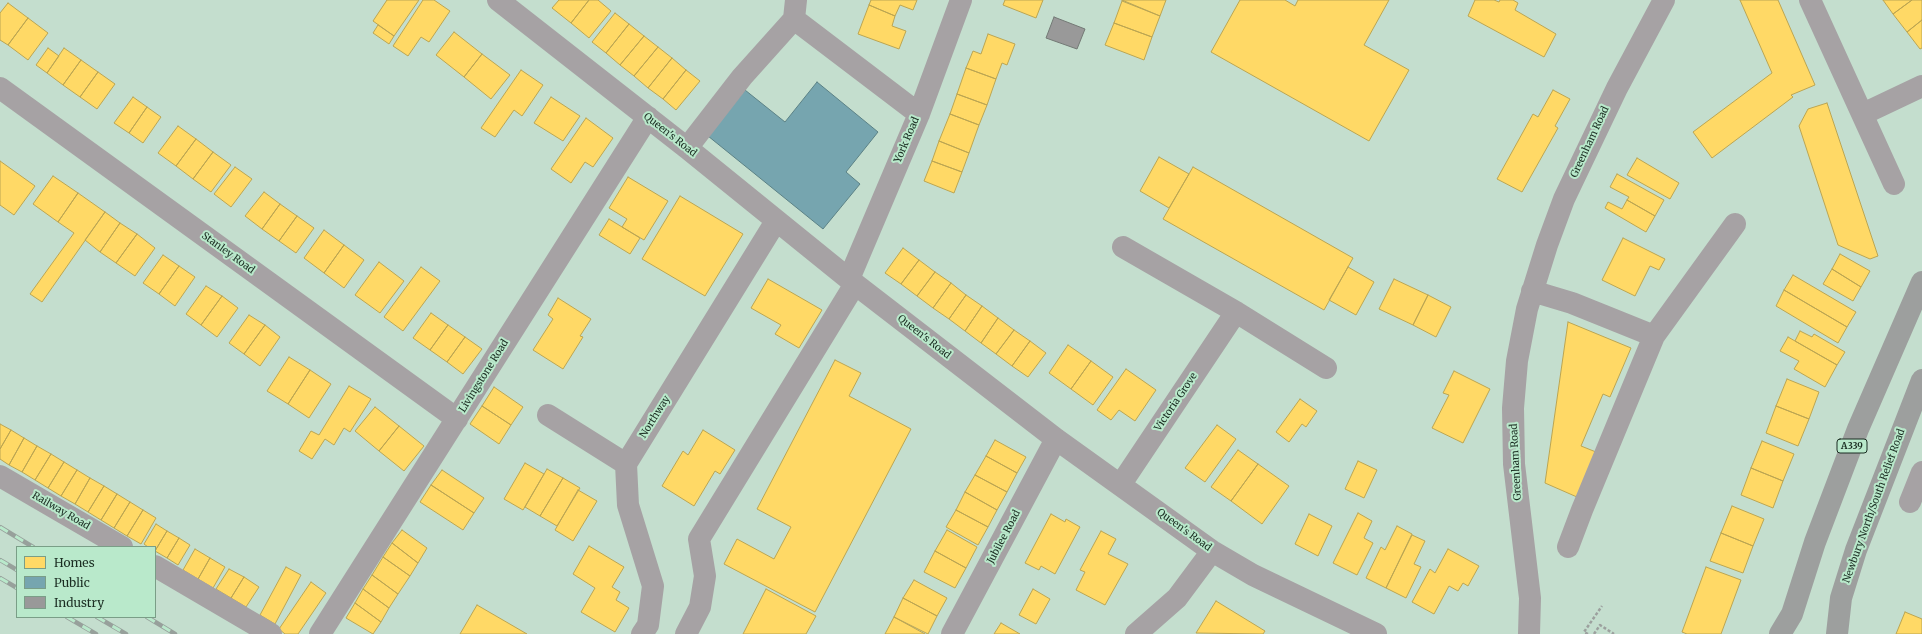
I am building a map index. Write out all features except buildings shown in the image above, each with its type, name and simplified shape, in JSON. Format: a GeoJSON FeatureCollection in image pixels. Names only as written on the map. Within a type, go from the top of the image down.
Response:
{"type":"FeatureCollection","features":[{"type":"Feature","properties":{"kind":"highway","name":"A339"},"geometry":{"type":"LineString","coordinates":[[1780,634],[1792,614],[1815,542],[1858,429],[1922,282]]}},
{"type":"Feature","properties":{"kind":"highway","name":"Newbury North/South Relief Road"},"geometry":{"type":"LineString","coordinates":[[1837,634],[1841,598],[1856,550],[1922,380]]}},
{"type":"Feature","properties":{"kind":"street","name":"Queen's Road"},"geometry":{"type":"LineString","coordinates":[[498,0],[648,117],[852,281],[1056,439],[1121,484],[1212,551],[1253,575],[1376,634]]}},
{"type":"Feature","properties":{"kind":"street","name":"York Road"},"geometry":{"type":"LineString","coordinates":[[686,634],[700,607],[705,576],[699,539],[852,281],[919,114],[961,0]]}},
{"type":"Feature","properties":{"kind":"street","name":"Greenham Road"},"geometry":{"type":"LineString","coordinates":[[1529,634],[1530,598],[1514,464],[1513,408],[1517,361],[1527,309],[1564,199],[1588,144],[1616,88],[1664,0]]}},
{"type":"Feature","properties":{"kind":"street"},"geometry":{"type":"LineString","coordinates":[[1810,0],[1864,114],[1894,184]]}},
{"type":"Feature","properties":{"kind":"street"},"geometry":{"type":"LineString","coordinates":[[687,148],[795,10],[919,114]]}},
{"type":"Feature","properties":{"kind":"street"},"geometry":{"type":"LineString","coordinates":[[1864,114],[1922,86]]}},
{"type":"Feature","properties":{"kind":"street","name":"Stanley Road"},"geometry":{"type":"LineString","coordinates":[[0,88],[457,419]]}},
{"type":"Feature","properties":{"kind":"street","name":"Livingstone Road"},"geometry":{"type":"LineString","coordinates":[[320,634],[648,117]]}},
{"type":"Feature","properties":{"kind":"street","name":"Northway"},"geometry":{"type":"LineString","coordinates":[[626,464],[776,221]]}},
{"type":"Feature","properties":{"kind":"street"},"geometry":{"type":"LineString","coordinates":[[1568,547],[1654,336],[1735,224]]}},
{"type":"Feature","properties":{"kind":"street"},"geometry":{"type":"LineString","coordinates":[[1123,247],[1233,316],[1326,368]]}},
{"type":"Feature","properties":{"kind":"street"},"geometry":{"type":"LineString","coordinates":[[1532,291],[1572,303],[1654,336]]}},
{"type":"Feature","properties":{"kind":"street","name":"Victoria Grove"},"geometry":{"type":"LineString","coordinates":[[1121,484],[1233,316]]}},
{"type":"Feature","properties":{"kind":"street"},"geometry":{"type":"LineString","coordinates":[[548,415],[626,464],[628,505],[653,586],[648,625],[642,634]]}},
{"type":"Feature","properties":{"kind":"street","name":"Jubilee Road"},"geometry":{"type":"LineString","coordinates":[[952,634],[1056,439]]}},
{"type":"Feature","properties":{"kind":"street"},"geometry":{"type":"LineString","coordinates":[[1910,502],[1922,472]]}},
{"type":"Feature","properties":{"kind":"street","name":"Railway Road"},"geometry":{"type":"LineString","coordinates":[[0,476],[120,546]]}},
{"type":"Feature","properties":{"kind":"street"},"geometry":{"type":"LineString","coordinates":[[1136,634],[1177,598],[1212,551]]}},
{"type":"Feature","properties":{"kind":"street"},"geometry":{"type":"LineString","coordinates":[[156,567],[270,634]]}},
{"type":"Feature","properties":{"kind":"path"},"geometry":{"type":"LineString","coordinates":[[1588,634],[1584,632],[1602,606]]}},
{"type":"Feature","properties":{"kind":"path"},"geometry":{"type":"LineString","coordinates":[[1594,634],[1600,625],[1614,634]]}},
{"type":"Feature","properties":{"kind":"railway"},"geometry":{"type":"LineString","coordinates":[[0,527],[31,546]]}},
{"type":"Feature","properties":{"kind":"railway"},"geometry":{"type":"LineString","coordinates":[[0,560],[16,569]]}},
{"type":"Feature","properties":{"kind":"railway"},"geometry":{"type":"LineString","coordinates":[[0,578],[16,587]]}},
{"type":"Feature","properties":{"kind":"railway"},"geometry":{"type":"LineString","coordinates":[[69,618],[96,634]]}},
{"type":"Feature","properties":{"kind":"railway"},"geometry":{"type":"LineString","coordinates":[[99,618],[126,634]]}},
{"type":"Feature","properties":{"kind":"railway"},"geometry":{"type":"LineString","coordinates":[[149,618],[175,634]]}}]}
